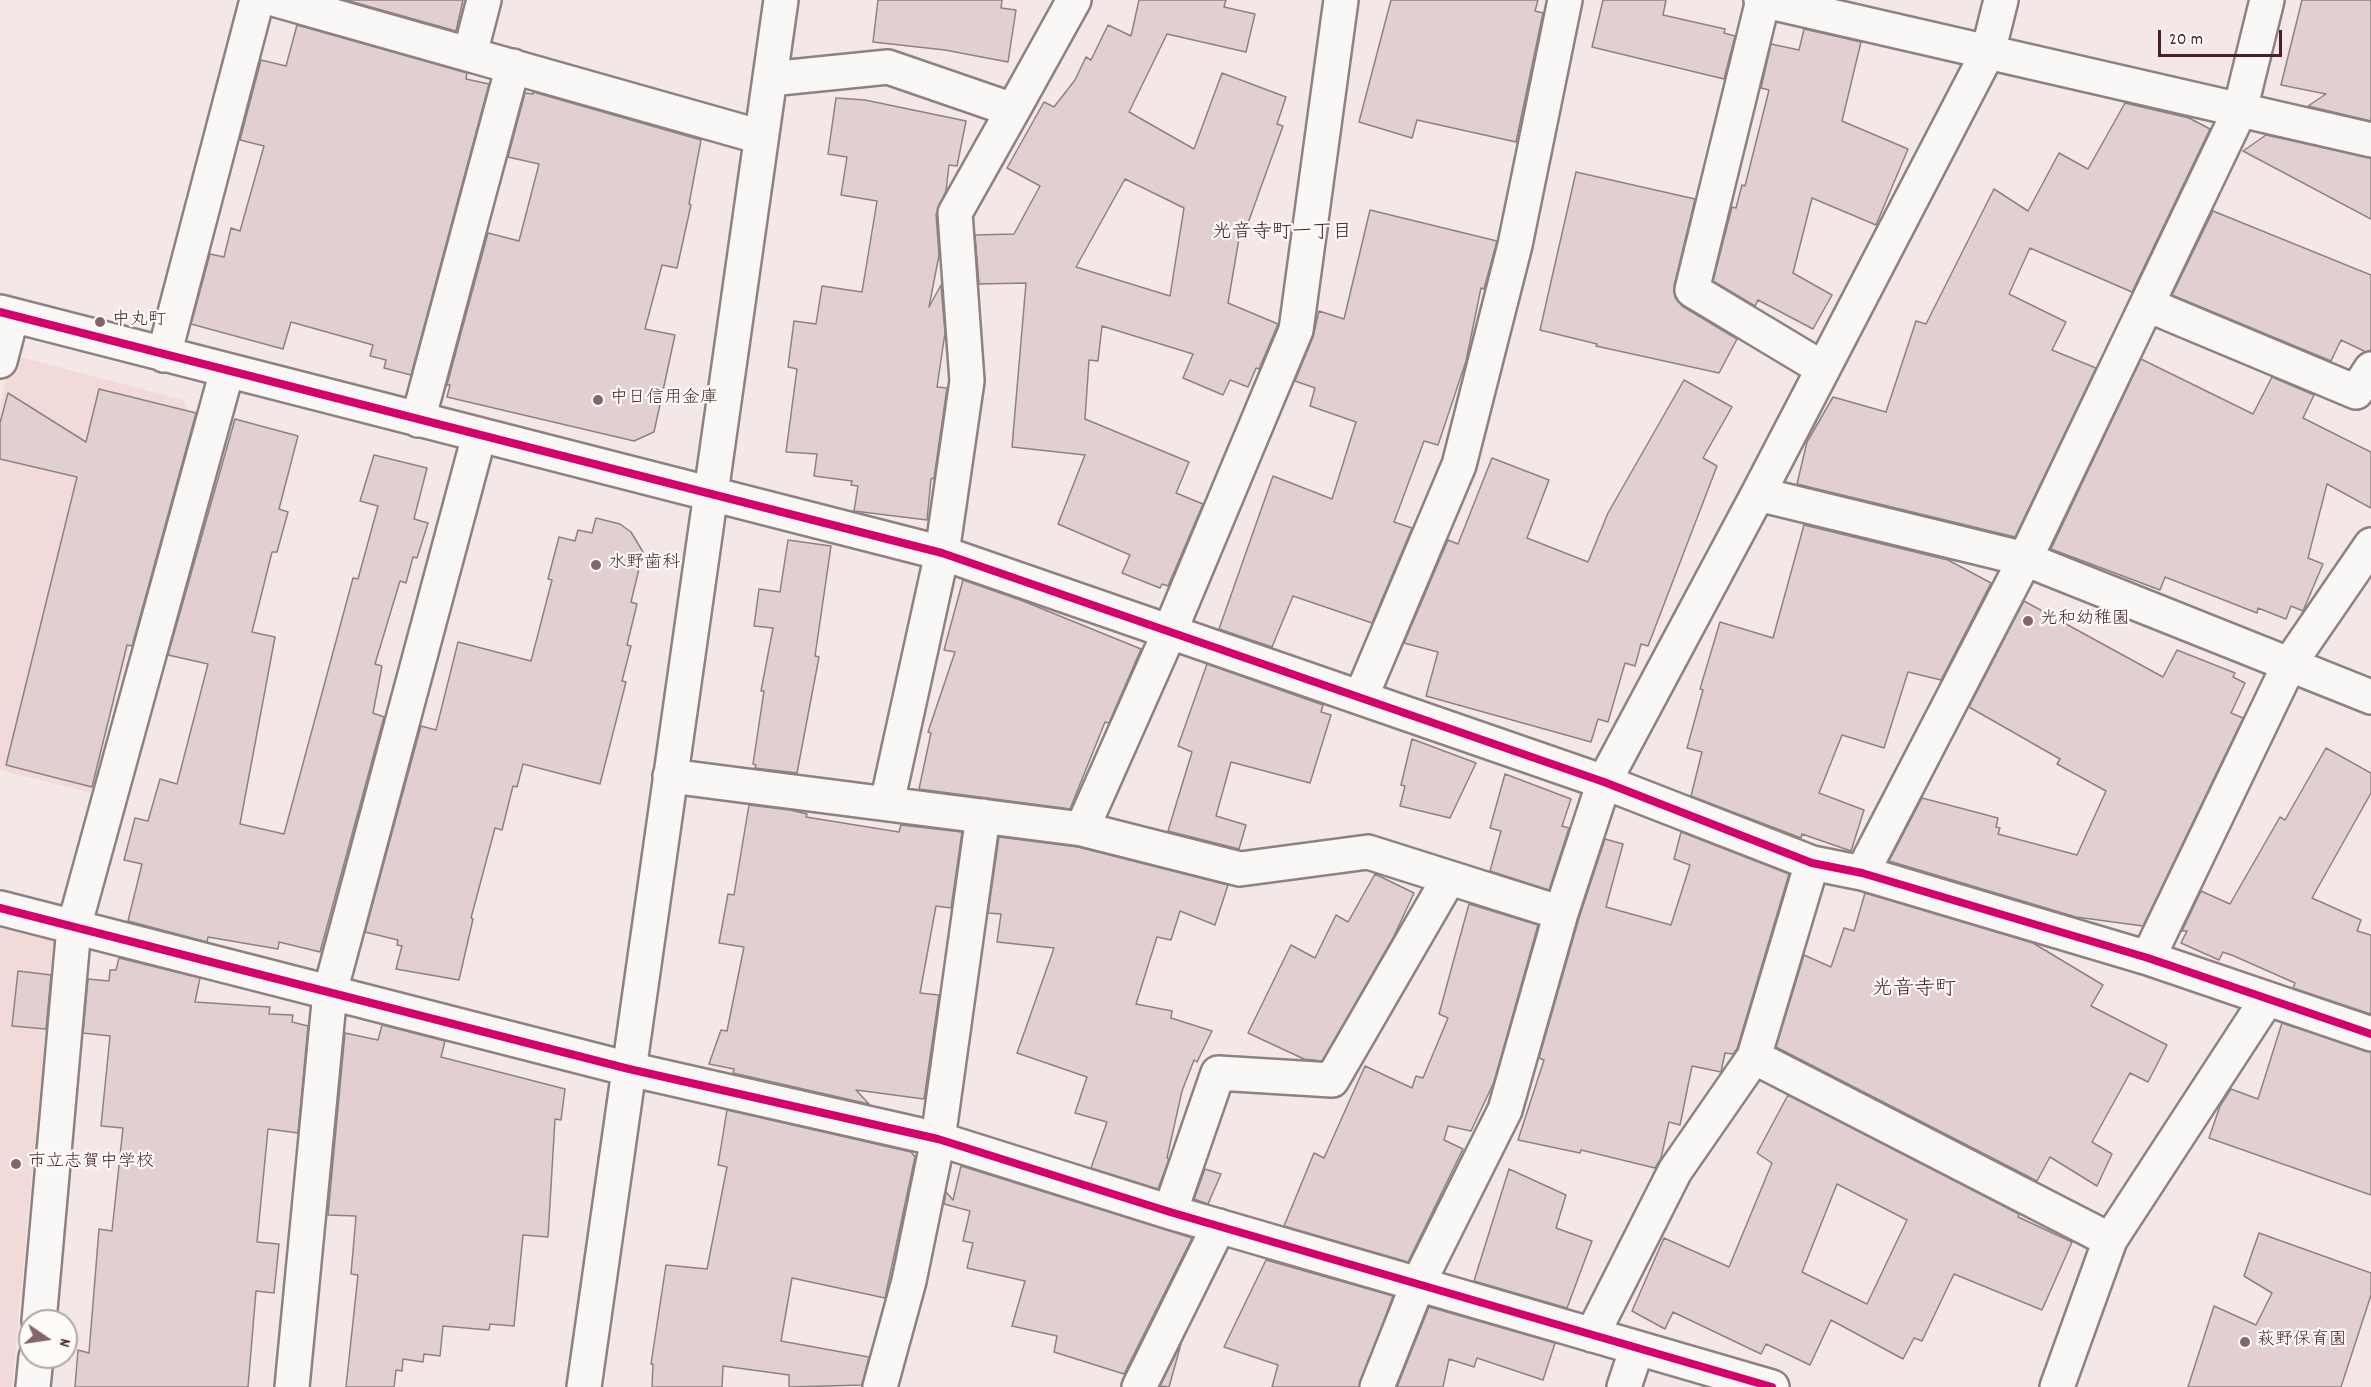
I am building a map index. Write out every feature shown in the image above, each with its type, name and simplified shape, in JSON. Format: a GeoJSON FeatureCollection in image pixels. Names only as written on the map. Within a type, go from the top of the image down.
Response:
{"type":"FeatureCollection","features":[{"type":"Feature","properties":{"kind":"street"},"geometry":{"type":"LineString","coordinates":[[164,355],[257,0]]}},
{"type":"Feature","properties":{"kind":"street"},"geometry":{"type":"LineString","coordinates":[[277,0],[761,137]]}},
{"type":"Feature","properties":{"kind":"street"},"geometry":{"type":"LineString","coordinates":[[470,54],[484,0]]}},
{"type":"Feature","properties":{"kind":"street"},"geometry":{"type":"LineString","coordinates":[[584,1387],[781,0]]}},
{"type":"Feature","properties":{"kind":"street"},"geometry":{"type":"LineString","coordinates":[[887,803],[942,553],[967,381],[955,213],[1074,0]]}},
{"type":"Feature","properties":{"kind":"street"},"geometry":{"type":"LineString","coordinates":[[1082,829],[1170,631],[1296,330],[1341,0]]}},
{"type":"Feature","properties":{"kind":"street"},"geometry":{"type":"LineString","coordinates":[[1361,697],[1459,465],[1515,245],[1565,0]]}},
{"type":"Feature","properties":{"kind":"street"},"geometry":{"type":"LineString","coordinates":[[1377,1387],[1418,1284],[1505,1110],[1561,913],[1604,782],[1758,494],[1988,52],[2001,0]]}},
{"type":"Feature","properties":{"kind":"street"},"geometry":{"type":"LineString","coordinates":[[1862,873],[2025,559],[2240,110],[2268,0]]}},
{"type":"Feature","properties":{"kind":"street"},"geometry":{"type":"LineString","coordinates":[[1822,368],[1692,290],[1772,1],[2371,140]]}},
{"type":"Feature","properties":{"kind":"street"},"geometry":{"type":"LineString","coordinates":[[418,420],[513,66]]}},
{"type":"Feature","properties":{"kind":"street"},"geometry":{"type":"LineString","coordinates":[[770,79],[888,67],[1013,110]]}},
{"type":"Feature","properties":{"kind":"street"},"geometry":{"type":"LineString","coordinates":[[2148,305],[2356,392],[2371,369]]}},
{"type":"Feature","properties":{"kind":"street"},"geometry":{"type":"LineString","coordinates":[[0,361],[6,314],[942,553],[1604,782],[1812,863],[1862,873],[2148,958],[2371,1034]]}},
{"type":"Feature","properties":{"kind":"street"},"geometry":{"type":"LineString","coordinates":[[40,1309],[74,927],[226,371]]}},
{"type":"Feature","properties":{"kind":"street"},"geometry":{"type":"LineString","coordinates":[[292,1387],[330,992],[479,435]]}},
{"type":"Feature","properties":{"kind":"street"},"geometry":{"type":"LineString","coordinates":[[1758,494],[2025,559],[2371,697]]}},
{"type":"Feature","properties":{"kind":"street"},"geometry":{"type":"LineString","coordinates":[[2148,958],[2290,663],[2371,545]]}},
{"type":"Feature","properties":{"kind":"street"},"geometry":{"type":"LineString","coordinates":[[670,776],[1082,829],[1240,868],[1368,852],[1561,913]]}},
{"type":"Feature","properties":{"kind":"street"},"geometry":{"type":"LineString","coordinates":[[880,1387],[909,1281],[938,1140],[983,816]]}},
{"type":"Feature","properties":{"kind":"street"},"geometry":{"type":"LineString","coordinates":[[1592,1335],[1675,1171],[1754,1057],[1812,863]]}},
{"type":"Feature","properties":{"kind":"street"},"geometry":{"type":"LineString","coordinates":[[1170,1212],[1218,1073],[1332,1080],[1449,878]]}},
{"type":"Feature","properties":{"kind":"street"},"geometry":{"type":"LineString","coordinates":[[0,908],[629,1069],[938,1140],[1170,1212],[1772,1387]]}},
{"type":"Feature","properties":{"kind":"street"},"geometry":{"type":"LineString","coordinates":[[2057,1387],[2110,1240],[2267,999]]}},
{"type":"Feature","properties":{"kind":"street"},"geometry":{"type":"LineString","coordinates":[[1754,1057],[2110,1240]]}},
{"type":"Feature","properties":{"kind":"street"},"geometry":{"type":"LineString","coordinates":[[1139,1387],[1219,1226]]}},
{"type":"Feature","properties":{"kind":"street"},"geometry":{"type":"LineString","coordinates":[[1624,1387],[1637,1348]]}},
{"type":"Feature","properties":{"kind":"street"},"geometry":{"type":"LineString","coordinates":[[33,1387],[35,1369]]}},
{"type":"Feature","properties":{"kind":"shaded area"},"geometry":{"type":"Polygon","coordinates":[[[13,355],[183,400],[190,414],[91,793],[0,770],[0,405],[13,355]]]}},
{"type":"Feature","properties":{"kind":"shaded area","name":"市立志賀中学校"},"geometry":{"type":"Polygon","coordinates":[[[0,928],[54,941],[12,1387],[0,1387],[0,928]]]}},
{"type":"Feature","properties":{"kind":"building"},"geometry":{"type":"Polygon","coordinates":[[[346,0],[463,0],[456,31],[346,0]]]}},
{"type":"Feature","properties":{"kind":"building"},"geometry":{"type":"Polygon","coordinates":[[[878,0],[1002,0],[1001,8],[1016,10],[1008,62],[945,50],[873,42],[878,0]]]}},
{"type":"Feature","properties":{"kind":"building"},"geometry":{"type":"Polygon","coordinates":[[[1139,0],[1226,0],[1224,7],[1255,14],[1246,52],[1167,34],[1129,112],[1194,149],[1222,73],[1286,97],[1277,124],[1283,126],[1248,223],[1242,221],[1228,303],[1278,324],[1259,369],[1256,368],[1248,387],[1230,380],[1223,395],[1183,378],[1193,354],[1102,326],[1098,361],[1089,360],[1085,419],[1189,462],[1176,493],[1203,504],[1168,586],[1162,584],[1160,588],[1122,573],[1130,555],[1058,524],[1085,455],[1012,447],[1026,283],[979,284],[975,235],[1014,234],[1040,186],[1007,168],[1044,102],[1054,107],[1075,80],[1086,57],[1091,60],[1108,25],[1131,36],[1139,0]],[[1125,179],[1076,267],[1170,296],[1184,208],[1125,179]]]}},
{"type":"Feature","properties":{"kind":"building"},"geometry":{"type":"Polygon","coordinates":[[[1391,0],[1538,0],[1535,11],[1543,13],[1516,142],[1417,120],[1412,138],[1359,122],[1391,0]]]}},
{"type":"Feature","properties":{"kind":"building"},"geometry":{"type":"Polygon","coordinates":[[[1603,0],[1666,0],[1663,15],[1725,29],[1724,33],[1735,36],[1724,79],[1592,47],[1603,0]]]}},
{"type":"Feature","properties":{"kind":"building"},"geometry":{"type":"Polygon","coordinates":[[[2302,0],[2371,0],[2371,121],[2308,106],[2326,94],[2281,85],[2302,0]]]}},
{"type":"Feature","properties":{"kind":"building"},"geometry":{"type":"Polygon","coordinates":[[[297,25],[467,73],[466,79],[489,84],[411,375],[384,368],[386,360],[370,356],[373,345],[291,322],[283,349],[191,324],[210,254],[224,257],[231,228],[240,231],[264,146],[240,140],[261,60],[286,66],[297,25]]]}},
{"type":"Feature","properties":{"kind":"building"},"geometry":{"type":"Polygon","coordinates":[[[1804,29],[1861,42],[1842,121],[1908,149],[1876,225],[1812,198],[1793,273],[1832,295],[1813,329],[1758,300],[1755,306],[1713,281],[1732,207],[1736,208],[1742,185],[1745,186],[1769,90],[1761,88],[1771,44],[1799,50],[1804,29]]]}},
{"type":"Feature","properties":{"kind":"building"},"geometry":{"type":"Polygon","coordinates":[[[533,92],[701,140],[689,204],[691,205],[677,268],[662,265],[645,329],[675,335],[654,432],[634,441],[447,397],[450,385],[447,385],[488,233],[519,241],[539,164],[508,157],[525,93],[533,94],[533,92]]]}},
{"type":"Feature","properties":{"kind":"building"},"geometry":{"type":"Polygon","coordinates":[[[836,98],[865,100],[966,121],[957,166],[949,165],[946,191],[936,214],[939,255],[929,307],[941,285],[945,333],[937,387],[947,388],[934,478],[931,479],[927,520],[854,511],[858,486],[851,485],[852,481],[814,476],[817,454],[786,452],[797,369],[788,367],[794,321],[816,324],[822,286],[862,292],[877,201],[841,195],[847,157],[828,154],[836,98]]]}},
{"type":"Feature","properties":{"kind":"building"},"geometry":{"type":"Polygon","coordinates":[[[2125,103],[2189,118],[2210,129],[2132,292],[2030,248],[2009,294],[2066,322],[2052,350],[2096,368],[2015,537],[1797,484],[1807,442],[1833,397],[1886,412],[1916,321],[1926,324],[1994,189],[2028,211],[2059,153],[2088,169],[2125,103]]]}},
{"type":"Feature","properties":{"kind":"building"},"geometry":{"type":"Polygon","coordinates":[[[2266,135],[2371,158],[2371,219],[2243,151],[2266,135]]]}},
{"type":"Feature","properties":{"kind":"building"},"geometry":{"type":"Polygon","coordinates":[[[1576,172],[1695,199],[1674,286],[1675,297],[1682,306],[1737,339],[1719,373],[1596,346],[1597,344],[1540,330],[1576,172]]]}},
{"type":"Feature","properties":{"kind":"building"},"geometry":{"type":"Polygon","coordinates":[[[1370,210],[1497,241],[1484,289],[1481,288],[1466,361],[1438,445],[1424,441],[1394,522],[1412,528],[1372,623],[1293,596],[1272,647],[1219,629],[1273,476],[1332,499],[1356,422],[1310,406],[1315,388],[1295,381],[1313,337],[1319,311],[1344,319],[1370,210]]]}},
{"type":"Feature","properties":{"kind":"building"},"geometry":{"type":"Polygon","coordinates":[[[2213,211],[2371,275],[2371,350],[2366,352],[2341,340],[2331,361],[2172,295],[2213,211]]]}},
{"type":"Feature","properties":{"kind":"building"},"geometry":{"type":"Polygon","coordinates":[[[2141,359],[2253,414],[2272,377],[2314,395],[2303,418],[2371,452],[2371,508],[2327,484],[2308,558],[2323,564],[2303,611],[2291,606],[2286,619],[2258,608],[2257,613],[2165,577],[2160,590],[2051,549],[2141,359]]]}},
{"type":"Feature","properties":{"kind":"building"},"geometry":{"type":"Polygon","coordinates":[[[1684,380],[1732,407],[1703,458],[1717,466],[1648,646],[1641,644],[1635,666],[1625,663],[1608,722],[1598,719],[1591,742],[1426,696],[1438,652],[1404,643],[1448,540],[1458,544],[1492,458],[1549,480],[1527,538],[1588,562],[1608,513],[1684,380]]]}},
{"type":"Feature","properties":{"kind":"building"},"geometry":{"type":"Polygon","coordinates":[[[99,389],[196,413],[132,646],[127,645],[92,787],[6,765],[77,477],[0,459],[0,423],[8,393],[86,442],[99,389]]]}},
{"type":"Feature","properties":{"kind":"building"},"geometry":{"type":"Polygon","coordinates":[[[235,419],[298,436],[279,509],[288,512],[277,552],[272,552],[252,632],[275,637],[240,824],[284,834],[353,578],[358,579],[378,506],[360,501],[374,455],[427,468],[414,519],[428,523],[417,558],[413,557],[406,583],[400,581],[375,664],[382,666],[373,713],[384,717],[320,952],[279,942],[278,949],[208,937],[207,942],[128,921],[142,864],[124,860],[135,818],[148,821],[160,779],[177,784],[208,664],[168,655],[235,419]]]}},
{"type":"Feature","properties":{"kind":"building"},"geometry":{"type":"Polygon","coordinates":[[[596,518],[620,524],[631,532],[643,552],[631,602],[637,604],[627,645],[631,646],[622,681],[626,682],[600,784],[523,764],[517,787],[513,786],[502,830],[495,828],[471,918],[473,919],[459,980],[396,969],[402,946],[397,945],[398,940],[365,932],[421,726],[436,730],[458,642],[531,661],[552,580],[548,579],[559,537],[575,541],[578,530],[592,533],[596,518]]]}},
{"type":"Feature","properties":{"kind":"building"},"geometry":{"type":"Polygon","coordinates":[[[1804,525],[1948,560],[1991,583],[1941,680],[1908,672],[1884,748],[1842,735],[1819,793],[1864,810],[1851,851],[1802,834],[1801,838],[1691,796],[1702,752],[1687,748],[1703,690],[1700,689],[1720,622],[1773,638],[1804,525]]]}},
{"type":"Feature","properties":{"kind":"building"},"geometry":{"type":"Polygon","coordinates":[[[788,540],[831,546],[815,656],[819,657],[797,773],[755,768],[756,765],[753,764],[764,691],[761,691],[773,628],[754,626],[759,589],[780,592],[788,540]]]}},
{"type":"Feature","properties":{"kind":"building"},"geometry":{"type":"Polygon","coordinates":[[[963,580],[1023,601],[1141,649],[1109,723],[1105,722],[1070,809],[919,789],[931,733],[928,732],[955,652],[944,650],[963,580]]]}},
{"type":"Feature","properties":{"kind":"building"},"geometry":{"type":"Polygon","coordinates":[[[2024,601],[2163,677],[2177,650],[2235,673],[2233,677],[2245,683],[2231,713],[2243,718],[2143,926],[2076,917],[1889,861],[1922,798],[1998,818],[1996,827],[2000,828],[1998,834],[2077,855],[2106,791],[2057,764],[2060,759],[1969,707],[2024,601]]]}},
{"type":"Feature","properties":{"kind":"building"},"geometry":{"type":"Polygon","coordinates":[[[1207,664],[1323,705],[1321,712],[1331,715],[1310,783],[1231,762],[1216,816],[1246,825],[1239,849],[1168,831],[1192,752],[1178,746],[1207,664]]]}},
{"type":"Feature","properties":{"kind":"building"},"geometry":{"type":"Polygon","coordinates":[[[1412,739],[1476,763],[1450,818],[1400,806],[1405,786],[1401,785],[1412,739]]]}},
{"type":"Feature","properties":{"kind":"building"},"geometry":{"type":"Polygon","coordinates":[[[2326,748],[2371,773],[2371,793],[2312,898],[2361,920],[2357,931],[2371,935],[2371,1014],[2293,988],[2295,983],[2234,956],[2223,952],[2219,960],[2181,943],[2187,931],[2182,931],[2201,891],[2230,904],[2280,817],[2285,820],[2326,748]]]}},
{"type":"Feature","properties":{"kind":"building"},"geometry":{"type":"Polygon","coordinates":[[[1505,774],[1571,799],[1562,826],[1569,828],[1549,890],[1490,871],[1501,831],[1490,828],[1505,774]]]}},
{"type":"Feature","properties":{"kind":"building"},"geometry":{"type":"Polygon","coordinates":[[[749,805],[790,810],[807,814],[806,817],[899,832],[901,825],[962,832],[951,908],[936,906],[920,993],[939,995],[924,1099],[856,1090],[869,1104],[733,1073],[734,1069],[709,1064],[721,1030],[727,1031],[744,947],[719,943],[728,894],[734,895],[749,805]]]}},
{"type":"Feature","properties":{"kind":"building"},"geometry":{"type":"Polygon","coordinates":[[[1681,832],[1789,874],[1737,1049],[1733,1054],[1725,1053],[1721,1072],[1692,1066],[1680,1125],[1669,1122],[1661,1158],[1655,1168],[1581,1150],[1580,1153],[1518,1140],[1544,1060],[1539,1058],[1579,918],[1605,839],[1623,844],[1606,907],[1671,925],[1690,865],[1674,859],[1681,832]]]}},
{"type":"Feature","properties":{"kind":"building"},"geometry":{"type":"Polygon","coordinates":[[[999,837],[1078,847],[1228,885],[1215,925],[1180,911],[1171,940],[1157,937],[1136,1004],[1172,1011],[1171,1018],[1212,1031],[1197,1062],[1194,1060],[1182,1091],[1167,1158],[1169,1159],[1158,1189],[1091,1168],[1107,1122],[1075,1113],[1087,1077],[1017,1053],[1054,948],[997,942],[1001,914],[988,913],[999,837]]]}},
{"type":"Feature","properties":{"kind":"building"},"geometry":{"type":"Polygon","coordinates":[[[1375,874],[1414,893],[1394,936],[1322,1061],[1304,1059],[1248,1033],[1291,945],[1315,958],[1336,915],[1348,922],[1375,874]]]}},
{"type":"Feature","properties":{"kind":"building"},"geometry":{"type":"Polygon","coordinates":[[[1865,893],[2033,943],[2103,985],[2091,1006],[2167,1045],[2148,1082],[2130,1073],[2092,1142],[2112,1154],[2097,1186],[2050,1157],[2037,1181],[1776,1047],[1804,955],[1831,967],[1844,928],[1854,931],[1865,893]]]}},
{"type":"Feature","properties":{"kind":"building"},"geometry":{"type":"Polygon","coordinates":[[[1469,904],[1538,925],[1494,1082],[1471,1131],[1448,1126],[1444,1140],[1463,1149],[1408,1262],[1284,1226],[1314,1153],[1324,1158],[1365,1066],[1412,1088],[1416,1076],[1423,1078],[1448,1018],[1439,1014],[1469,904]]]}},
{"type":"Feature","properties":{"kind":"building"},"geometry":{"type":"Polygon","coordinates":[[[119,958],[200,978],[195,1002],[270,1007],[269,1014],[293,1015],[292,1022],[308,1026],[298,1133],[268,1129],[257,1242],[279,1244],[274,1293],[256,1291],[248,1387],[75,1387],[78,1350],[89,1353],[99,1229],[112,1231],[123,1128],[101,1126],[110,1036],[83,1033],[88,979],[109,981],[110,970],[116,970],[119,958]]]}},
{"type":"Feature","properties":{"kind":"building"},"geometry":{"type":"Polygon","coordinates":[[[18,971],[51,975],[46,1029],[12,1026],[18,971]]]}},
{"type":"Feature","properties":{"kind":"building"},"geometry":{"type":"Polygon","coordinates":[[[2282,1023],[2371,1052],[2371,1195],[2209,1138],[2220,1106],[2231,1089],[2258,1099],[2282,1023]]]}},
{"type":"Feature","properties":{"kind":"building"},"geometry":{"type":"Polygon","coordinates":[[[382,1025],[445,1041],[441,1057],[565,1089],[561,1120],[555,1119],[548,1237],[523,1235],[514,1326],[490,1324],[489,1330],[443,1326],[440,1356],[424,1354],[423,1362],[403,1359],[402,1371],[396,1370],[394,1387],[346,1387],[358,1275],[351,1274],[356,1216],[328,1215],[345,1033],[378,1040],[382,1025]]]}},
{"type":"Feature","properties":{"kind":"building"},"geometry":{"type":"Polygon","coordinates":[[[1788,1095],[2019,1214],[2018,1217],[2072,1242],[2042,1310],[1954,1274],[1922,1341],[1914,1338],[1903,1359],[1831,1320],[1810,1365],[1766,1344],[1761,1354],[1673,1312],[1665,1329],[1632,1311],[1664,1238],[1729,1267],[1772,1163],[1757,1153],[1788,1095]],[[1837,1184],[1802,1272],[1867,1304],[1907,1220],[1837,1184]]]}},
{"type":"Feature","properties":{"kind":"building"},"geometry":{"type":"Polygon","coordinates":[[[727,1110],[911,1152],[915,1157],[885,1298],[792,1278],[781,1341],[869,1357],[862,1385],[789,1387],[789,1375],[723,1366],[722,1387],[652,1387],[653,1364],[651,1364],[666,1265],[707,1269],[727,1167],[718,1165],[727,1110]]]}},
{"type":"Feature","properties":{"kind":"building"},"geometry":{"type":"Polygon","coordinates":[[[961,1166],[1192,1238],[1124,1374],[1054,1352],[1057,1336],[1012,1326],[1025,1281],[967,1268],[973,1243],[963,1241],[970,1211],[944,1204],[946,1192],[953,1200],[961,1166]]]}},
{"type":"Feature","properties":{"kind":"building"},"geometry":{"type":"Polygon","coordinates":[[[1205,1169],[1221,1174],[1208,1204],[1194,1199],[1205,1169]]]}},
{"type":"Feature","properties":{"kind":"building"},"geometry":{"type":"Polygon","coordinates":[[[1509,1169],[1566,1195],[1556,1228],[1592,1241],[1567,1308],[1474,1281],[1509,1169]]]}},
{"type":"Feature","properties":{"kind":"building"},"geometry":{"type":"Polygon","coordinates":[[[2259,1233],[2371,1273],[2371,1295],[2341,1387],[2188,1387],[2214,1306],[2256,1325],[2272,1293],[2244,1276],[2259,1233]]]}},
{"type":"Feature","properties":{"kind":"building"},"geometry":{"type":"Polygon","coordinates":[[[1266,1260],[1393,1296],[1359,1387],[1272,1387],[1278,1365],[1224,1347],[1266,1260]]]}},
{"type":"Feature","properties":{"kind":"building"},"geometry":{"type":"Polygon","coordinates":[[[1429,1307],[1555,1343],[1543,1380],[1477,1358],[1474,1367],[1449,1359],[1443,1387],[1397,1387],[1429,1307]]]}},
{"type":"Feature","properties":{"kind":"building"},"geometry":{"type":"Polygon","coordinates":[[[1181,1344],[1169,1387],[1160,1386],[1181,1344]]]}},
{"type":"Feature","properties":{"kind":"cycle path"},"geometry":{"type":"LineString","coordinates":[[0,312],[942,553],[1604,782],[1812,863],[1862,873],[2148,958],[2371,1034]]}},
{"type":"Feature","properties":{"kind":"cycle path"},"geometry":{"type":"LineString","coordinates":[[0,908],[629,1069],[938,1139],[1170,1212],[1772,1387]]}},
{"type":"Feature","properties":{"kind":"place","name":"中丸町"},"geometry":{"type":"Point","coordinates":[100,322]}},
{"type":"Feature","properties":{"kind":"place","name":"中日信用金庫"},"geometry":{"type":"Point","coordinates":[598,400]}},
{"type":"Feature","properties":{"kind":"place","name":"水野歯科"},"geometry":{"type":"Point","coordinates":[596,565]}},
{"type":"Feature","properties":{"kind":"place","name":"光和幼稚園"},"geometry":{"type":"Point","coordinates":[2028,621]}},
{"type":"Feature","properties":{"kind":"place","name":"市立志賀中学校"},"geometry":{"type":"Point","coordinates":[16,1164]}},
{"type":"Feature","properties":{"kind":"place","name":"萩野保育園"},"geometry":{"type":"Point","coordinates":[2245,1342]}},
{"type":"Feature","properties":{"kind":"district","name":"光音寺町一丁目"},"geometry":{"type":"Point","coordinates":[1282,234]}},
{"type":"Feature","properties":{"kind":"district","name":"光音寺町"},"geometry":{"type":"Point","coordinates":[1914,991]}}]}
